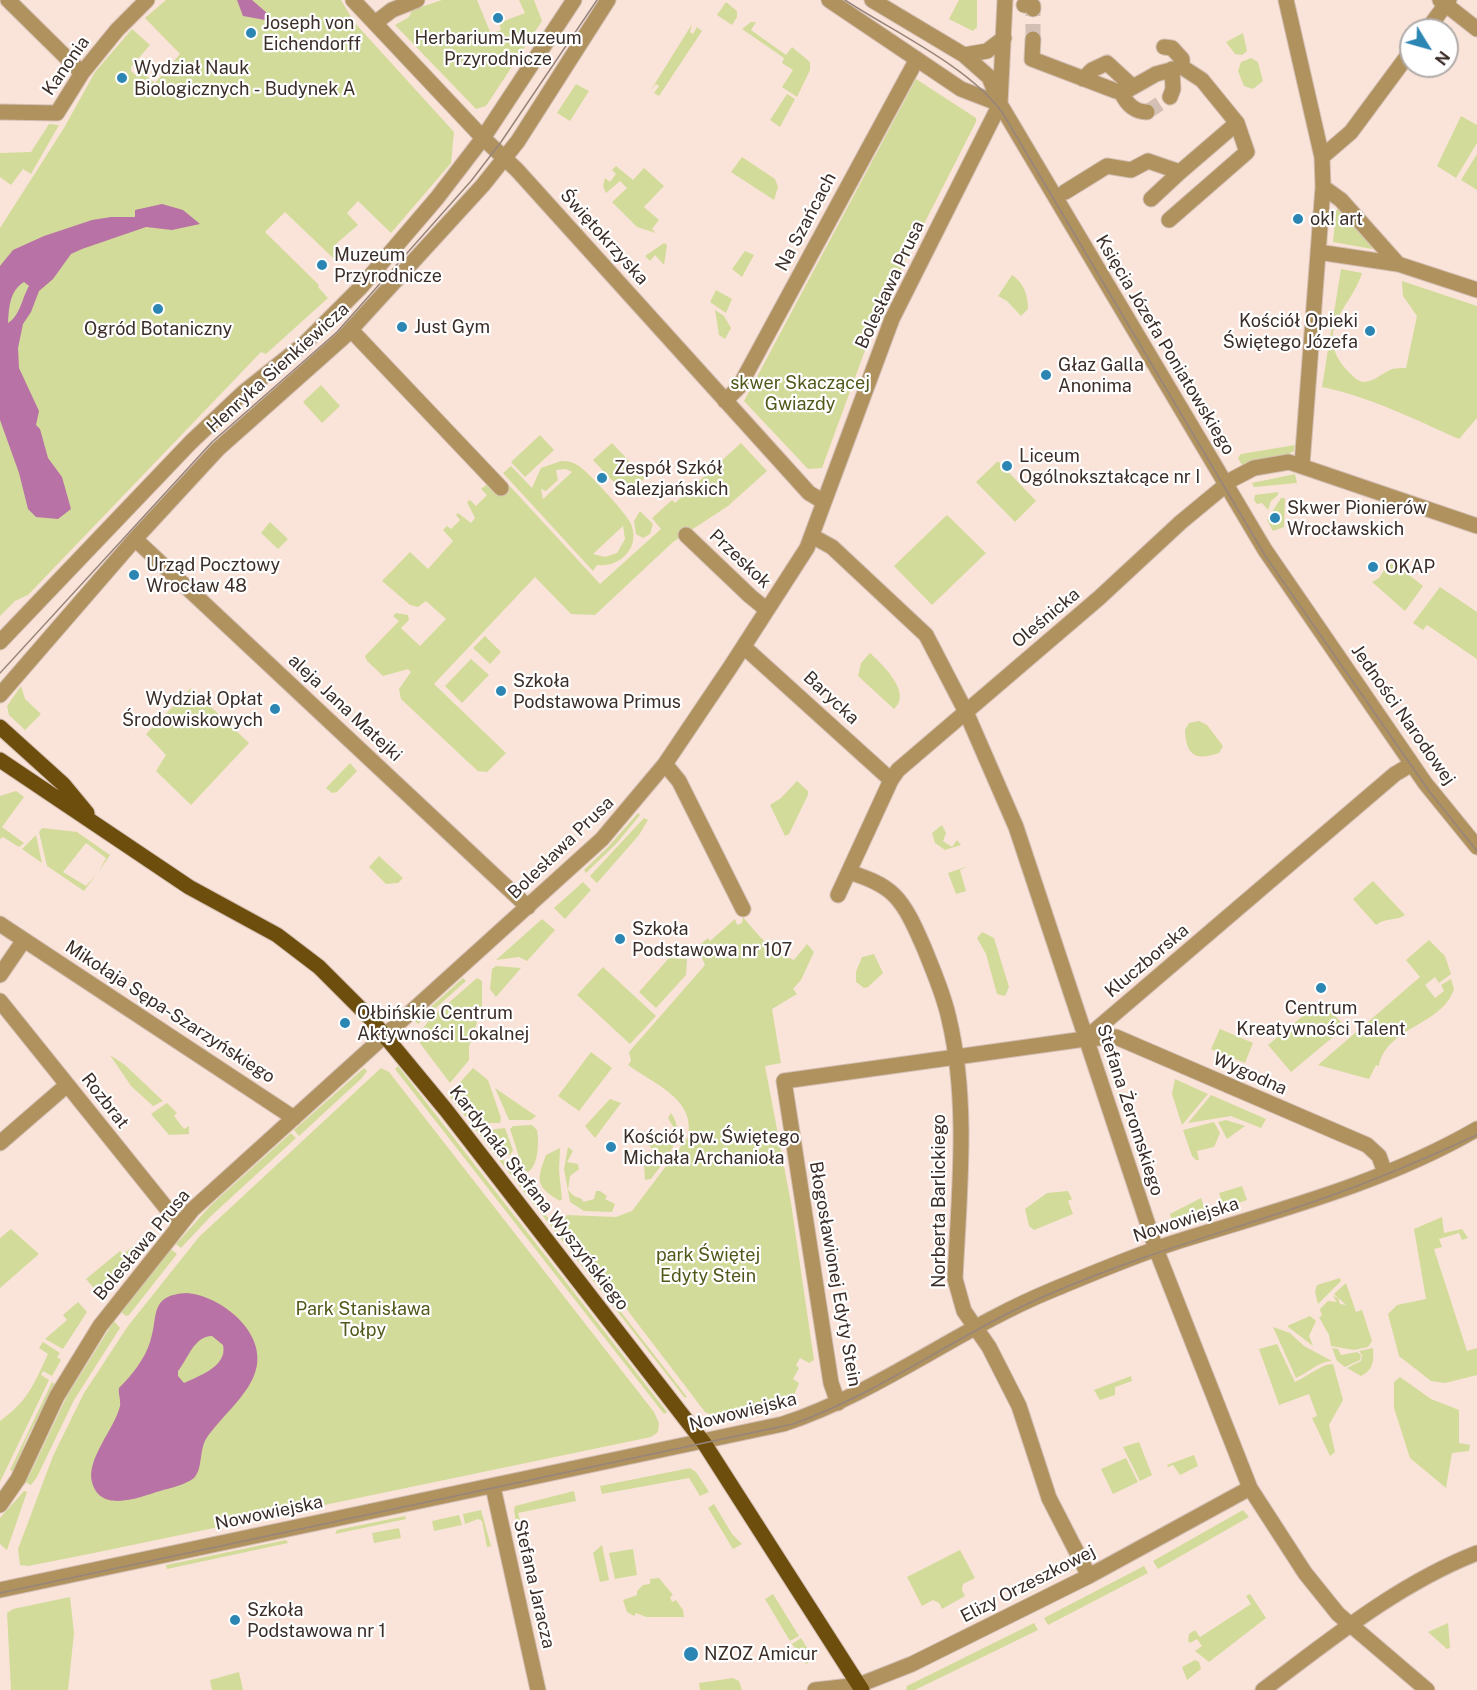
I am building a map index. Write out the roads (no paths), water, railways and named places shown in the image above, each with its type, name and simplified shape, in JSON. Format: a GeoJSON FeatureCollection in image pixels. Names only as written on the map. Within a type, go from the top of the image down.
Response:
{"type":"FeatureCollection","features":[{"type":"Feature","properties":{"kind":"main road","name":"Kardynała Stefana Wyszyńskiego"},"geometry":{"type":"LineString","coordinates":[[0,728],[63,784],[93,820]]}},
{"type":"Feature","properties":{"kind":"main road","name":"Kardynała Stefana Wyszyńskiego"},"geometry":{"type":"LineString","coordinates":[[0,760],[53,798],[93,820],[189,887],[251,919],[292,945],[319,967],[386,1035],[704,1443],[860,1688]]}},
{"type":"Feature","properties":{"kind":"street"},"geometry":{"type":"LineString","coordinates":[[8,0],[82,73]]}},
{"type":"Feature","properties":{"kind":"street","name":"Kanonia"},"geometry":{"type":"LineString","coordinates":[[0,112],[57,113],[82,73],[117,30],[147,0]]}},
{"type":"Feature","properties":{"kind":"street","name":"Świętokrzyska"},"geometry":{"type":"LineString","coordinates":[[353,0],[505,159],[810,493],[824,502]]}},
{"type":"Feature","properties":{"kind":"street"},"geometry":{"type":"LineString","coordinates":[[375,23],[392,10],[417,0]]}},
{"type":"Feature","properties":{"kind":"street","name":"Henryka Sienkiewicza"},"geometry":{"type":"LineString","coordinates":[[0,642],[191,442],[244,392],[304,344],[360,288],[437,198],[483,138],[574,0]]}},
{"type":"Feature","properties":{"kind":"street","name":"Henryka Sienkiewicza"},"geometry":{"type":"LineString","coordinates":[[0,695],[135,538],[233,434],[315,365],[351,330],[505,159],[608,0]]}},
{"type":"Feature","properties":{"kind":"street"},"geometry":{"type":"LineString","coordinates":[[829,0],[961,88],[1000,104]]}},
{"type":"Feature","properties":{"kind":"street","name":"Księcia Józefa Poniatowskiego"},"geometry":{"type":"LineString","coordinates":[[872,0],[964,55],[990,77],[1000,104],[1225,486],[1301,604]]}},
{"type":"Feature","properties":{"kind":"street","name":"Bolesława Prusa"},"geometry":{"type":"LineString","coordinates":[[0,1505],[18,1479],[44,1422],[77,1362],[115,1306],[192,1210],[602,839],[665,764],[744,647],[812,536],[892,319],[1000,104],[1005,0]]}},
{"type":"Feature","properties":{"kind":"street"},"geometry":{"type":"LineString","coordinates":[[1286,0],[1322,157],[1323,187],[1302,465]]}},
{"type":"Feature","properties":{"kind":"street"},"geometry":{"type":"LineString","coordinates":[[1435,18],[1445,2],[1477,29]]}},
{"type":"Feature","properties":{"kind":"street"},"geometry":{"type":"LineString","coordinates":[[964,55],[989,50],[1004,38]]}},
{"type":"Feature","properties":{"kind":"street"},"geometry":{"type":"LineString","coordinates":[[1033,39],[1026,59],[1083,79],[1127,89],[1156,74],[1177,68],[1203,80],[1237,123],[1247,152],[1168,220]]}},
{"type":"Feature","properties":{"kind":"street"},"geometry":{"type":"LineString","coordinates":[[1164,47],[1172,48],[1182,59],[1177,68],[1170,97]]}},
{"type":"Feature","properties":{"kind":"street","name":"Na Szańcach"},"geometry":{"type":"LineString","coordinates":[[725,401],[739,387],[917,59]]}},
{"type":"Feature","properties":{"kind":"street"},"geometry":{"type":"LineString","coordinates":[[1083,79],[1092,70],[1107,63],[1127,89],[1125,102],[1133,108],[1147,112]]}},
{"type":"Feature","properties":{"kind":"street"},"geometry":{"type":"LineString","coordinates":[[1322,157],[1351,132],[1399,67]]}},
{"type":"Feature","properties":{"kind":"street"},"geometry":{"type":"LineString","coordinates":[[1151,199],[1237,123]]}},
{"type":"Feature","properties":{"kind":"street"},"geometry":{"type":"LineString","coordinates":[[1065,192],[1107,166],[1131,170],[1148,161],[1180,172]]}},
{"type":"Feature","properties":{"kind":"street"},"geometry":{"type":"LineString","coordinates":[[1323,187],[1341,200],[1398,264]]}},
{"type":"Feature","properties":{"kind":"street"},"geometry":{"type":"LineString","coordinates":[[1318,252],[1398,264],[1477,290]]}},
{"type":"Feature","properties":{"kind":"street"},"geometry":{"type":"LineString","coordinates":[[351,330],[501,488]]}},
{"type":"Feature","properties":{"kind":"street","name":"Oleśnicka"},"geometry":{"type":"LineString","coordinates":[[891,780],[966,712],[1242,473],[1265,465],[1289,462],[1477,526]]}},
{"type":"Feature","properties":{"kind":"street","name":"Przeskok"},"geometry":{"type":"LineString","coordinates":[[686,535],[750,597],[767,610]]}},
{"type":"Feature","properties":{"kind":"street","name":"Stefana Żeromskiego"},"geometry":{"type":"LineString","coordinates":[[812,536],[832,547],[926,635],[966,712],[1016,827],[1156,1249],[1250,1488],[1305,1573],[1338,1614],[1352,1623],[1427,1690]]}},
{"type":"Feature","properties":{"kind":"street","name":"aleja Jana Matejki"},"geometry":{"type":"LineString","coordinates":[[135,538],[528,907]]}},
{"type":"Feature","properties":{"kind":"street","name":"Jedności Narodowej"},"geometry":{"type":"LineString","coordinates":[[1301,604],[1412,764],[1477,847]]}},
{"type":"Feature","properties":{"kind":"street","name":"Barycka"},"geometry":{"type":"LineString","coordinates":[[744,647],[891,780]]}},
{"type":"Feature","properties":{"kind":"street"},"geometry":{"type":"LineString","coordinates":[[665,764],[679,781],[743,909]]}},
{"type":"Feature","properties":{"kind":"street","name":"Kluczborska"},"geometry":{"type":"LineString","coordinates":[[1085,1039],[1395,774],[1412,764]]}},
{"type":"Feature","properties":{"kind":"street"},"geometry":{"type":"LineString","coordinates":[[838,895],[891,780]]}},
{"type":"Feature","properties":{"kind":"street","name":"Norberta Barlickiego"},"geometry":{"type":"LineString","coordinates":[[849,872],[876,883],[893,894],[917,932],[940,988],[956,1058],[961,1148],[955,1279],[960,1302],[1019,1406],[1049,1498],[1089,1576]]}},
{"type":"Feature","properties":{"kind":"street","name":"Mikołaja Sępa-Szarzyńskiego"},"geometry":{"type":"LineString","coordinates":[[0,924],[294,1119]]}},
{"type":"Feature","properties":{"kind":"street"},"geometry":{"type":"LineString","coordinates":[[0,975],[24,940]]}},
{"type":"Feature","properties":{"kind":"street","name":"Rozbrat"},"geometry":{"type":"LineString","coordinates":[[0,1001],[180,1225]]}},
{"type":"Feature","properties":{"kind":"street","name":"Wygodna"},"geometry":{"type":"LineString","coordinates":[[1085,1039],[1116,1037],[1366,1145],[1379,1156],[1385,1173]]}},
{"type":"Feature","properties":{"kind":"street"},"geometry":{"type":"LineString","coordinates":[[956,1058],[1085,1039]]}},
{"type":"Feature","properties":{"kind":"street","name":"Błogosławionej Edyty Stein"},"geometry":{"type":"LineString","coordinates":[[838,1403],[831,1383],[784,1081],[956,1058]]}},
{"type":"Feature","properties":{"kind":"street"},"geometry":{"type":"LineString","coordinates":[[0,1143],[68,1085]]}},
{"type":"Feature","properties":{"kind":"street","name":"Nowowiejska"},"geometry":{"type":"LineString","coordinates":[[0,1590],[704,1443],[783,1424],[838,1403],[976,1328],[1048,1292],[1156,1249],[1385,1173],[1454,1142],[1477,1129]]}},
{"type":"Feature","properties":{"kind":"street","name":"Nowowiejska"},"geometry":{"type":"LineString","coordinates":[[1454,1142],[1477,1137]]}},
{"type":"Feature","properties":{"kind":"street","name":"Stefana Jaracza"},"geometry":{"type":"LineString","coordinates":[[493,1487],[538,1690]]}},
{"type":"Feature","properties":{"kind":"street","name":"Elizy Orzeszkowej"},"geometry":{"type":"LineString","coordinates":[[815,1690],[860,1688],[912,1664],[1089,1576],[1250,1488]]}},
{"type":"Feature","properties":{"kind":"street"},"geometry":{"type":"LineString","coordinates":[[1263,1690],[1352,1623],[1407,1588],[1454,1562],[1477,1553]]}},
{"type":"Feature","properties":{"kind":"tunnel"},"geometry":{"type":"LineString","coordinates":[[1033,9],[1033,39]]}},
{"type":"Feature","properties":{"kind":"tunnel"},"geometry":{"type":"LineString","coordinates":[[1147,112],[1170,97]]}},
{"type":"Feature","properties":{"kind":"tram line"},"geometry":{"type":"LineString","coordinates":[[0,673],[212,442],[337,332],[471,181],[501,142],[597,0]]}},
{"type":"Feature","properties":{"kind":"tram line"},"geometry":{"type":"LineString","coordinates":[[845,0],[950,65],[988,95],[1002,112],[1266,557],[1429,791],[1477,851]]}},
{"type":"Feature","properties":{"kind":"tram line"},"geometry":{"type":"LineString","coordinates":[[0,1593],[793,1424],[860,1395],[987,1324],[1052,1293],[1156,1253],[1349,1189],[1477,1135]]}},
{"type":"Feature","properties":{"kind":"place","name":"Herbarium-Muzeum Przyrodnicze"},"geometry":{"type":"Point","coordinates":[498,18]}},
{"type":"Feature","properties":{"kind":"place","name":"Joseph von Eichendorff"},"geometry":{"type":"Point","coordinates":[251,33]}},
{"type":"Feature","properties":{"kind":"place","name":"Wydział Nauk Biologicznych - Budynek A"},"geometry":{"type":"Point","coordinates":[122,78]}},
{"type":"Feature","properties":{"kind":"place","name":"ok! art"},"geometry":{"type":"Point","coordinates":[1298,219]}},
{"type":"Feature","properties":{"kind":"place","name":"Muzeum Przyrodnicze"},"geometry":{"type":"Point","coordinates":[322,265]}},
{"type":"Feature","properties":{"kind":"place","name":"Ogród Botaniczny"},"geometry":{"type":"Point","coordinates":[158,309]}},
{"type":"Feature","properties":{"kind":"place","name":"Just Gym"},"geometry":{"type":"Point","coordinates":[402,327]}},
{"type":"Feature","properties":{"kind":"place","name":"Kościół Opieki Świętego Józefa"},"geometry":{"type":"Point","coordinates":[1370,331]}},
{"type":"Feature","properties":{"kind":"place","name":"Głaz Galla Anonima"},"geometry":{"type":"Point","coordinates":[1046,375]}},
{"type":"Feature","properties":{"kind":"place","name":"Liceum Ogólnokształcące nr I"},"geometry":{"type":"Point","coordinates":[1007,466]}},
{"type":"Feature","properties":{"kind":"place","name":"Zespół Szkół Salezjańskich"},"geometry":{"type":"Point","coordinates":[602,478]}},
{"type":"Feature","properties":{"kind":"place","name":"Skwer Pionierów Wrocławskich"},"geometry":{"type":"Point","coordinates":[1275,518]}},
{"type":"Feature","properties":{"kind":"place","name":"OKAP"},"geometry":{"type":"Point","coordinates":[1373,567]}},
{"type":"Feature","properties":{"kind":"place","name":"Urząd Pocztowy Wrocław 48"},"geometry":{"type":"Point","coordinates":[134,575]}},
{"type":"Feature","properties":{"kind":"place","name":"Szkoła Podstawowa Primus"},"geometry":{"type":"Point","coordinates":[501,691]}},
{"type":"Feature","properties":{"kind":"place","name":"Wydział Opłat Środowiskowych"},"geometry":{"type":"Point","coordinates":[275,709]}},
{"type":"Feature","properties":{"kind":"place","name":"Szkoła Podstawowa nr 107"},"geometry":{"type":"Point","coordinates":[620,939]}},
{"type":"Feature","properties":{"kind":"place","name":"Centrum Kreatywności Talent"},"geometry":{"type":"Point","coordinates":[1321,988]}},
{"type":"Feature","properties":{"kind":"place","name":"Ołbińskie Centrum Aktywności Lokalnej"},"geometry":{"type":"Point","coordinates":[345,1023]}},
{"type":"Feature","properties":{"kind":"place","name":"Kościół pw. Świętego Michała Archanioła"},"geometry":{"type":"Point","coordinates":[611,1147]}},
{"type":"Feature","properties":{"kind":"place","name":"Szkoła Podstawowa nr 1"},"geometry":{"type":"Point","coordinates":[235,1620]}},
{"type":"Feature","properties":{"kind":"place","name":"NZOZ Amicur"},"geometry":{"type":"Point","coordinates":[691,1654]}},
{"type":"Feature","properties":{"kind":"park label","name":"skwer Skaczącej Gwiazdy"},"geometry":{"type":"Point","coordinates":[800,394]}},
{"type":"Feature","properties":{"kind":"park label","name":"park Świętej Edyty Stein"},"geometry":{"type":"Point","coordinates":[708,1265]}},
{"type":"Feature","properties":{"kind":"park label","name":"Park Stanisława Tołpy"},"geometry":{"type":"Point","coordinates":[363,1319]}}]}
